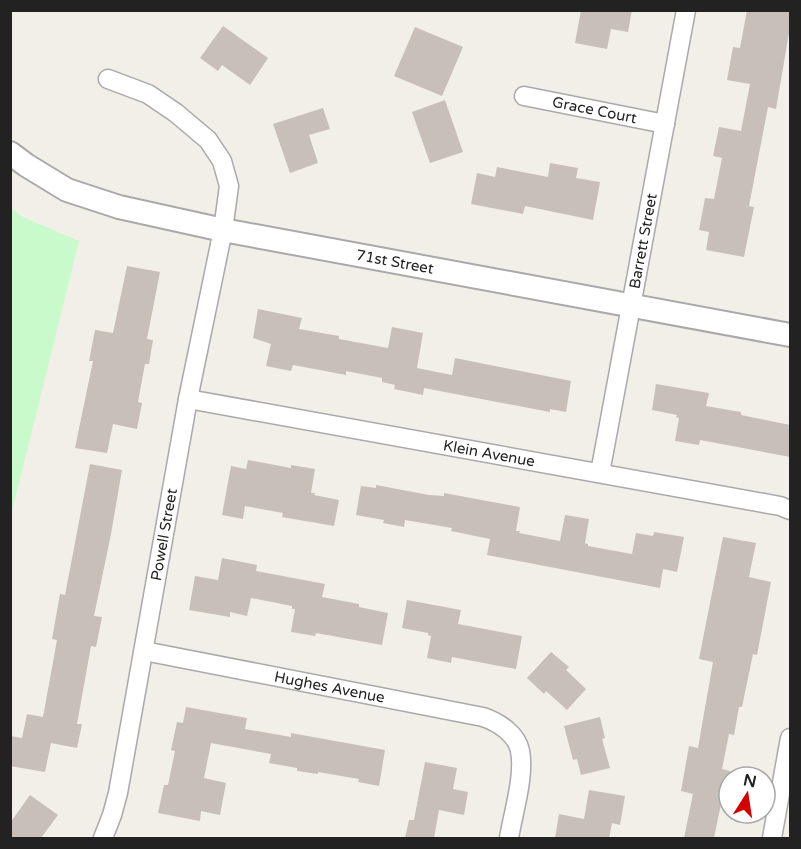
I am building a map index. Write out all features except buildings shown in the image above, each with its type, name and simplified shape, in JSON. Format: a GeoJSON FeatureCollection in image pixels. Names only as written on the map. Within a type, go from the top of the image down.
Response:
{"type":"FeatureCollection","features":[{"type":"Feature","properties":{"kind":"street","name":"Barrett Street"},"geometry":{"type":"LineString","coordinates":[[600,473],[686,10]]}},
{"type":"Feature","properties":{"kind":"street","name":"Powell Street"},"geometry":{"type":"LineString","coordinates":[[103,838],[118,793],[188,399],[223,230],[229,186],[222,161],[208,140],[176,113],[148,94],[108,79]]}},
{"type":"Feature","properties":{"kind":"street","name":"Grace Court"},"geometry":{"type":"LineString","coordinates":[[525,96],[665,124]]}},
{"type":"Feature","properties":{"kind":"street","name":"71st Street"},"geometry":{"type":"LineString","coordinates":[[10,153],[67,190],[119,207],[223,230],[790,336]]}},
{"type":"Feature","properties":{"kind":"street","name":"Klein Avenue"},"geometry":{"type":"LineString","coordinates":[[188,399],[600,473],[790,510]]}},
{"type":"Feature","properties":{"kind":"street","name":"Hughes Avenue"},"geometry":{"type":"LineString","coordinates":[[144,651],[494,721],[510,734],[520,749],[521,772],[509,838]]}},
{"type":"Feature","properties":{"kind":"street"},"geometry":{"type":"LineString","coordinates":[[772,838],[790,738]]}},
{"type":"Feature","properties":{"kind":"green space"},"geometry":{"type":"Polygon","coordinates":[[[11,208],[23,217],[79,241],[11,515],[11,208]]]}}]}
